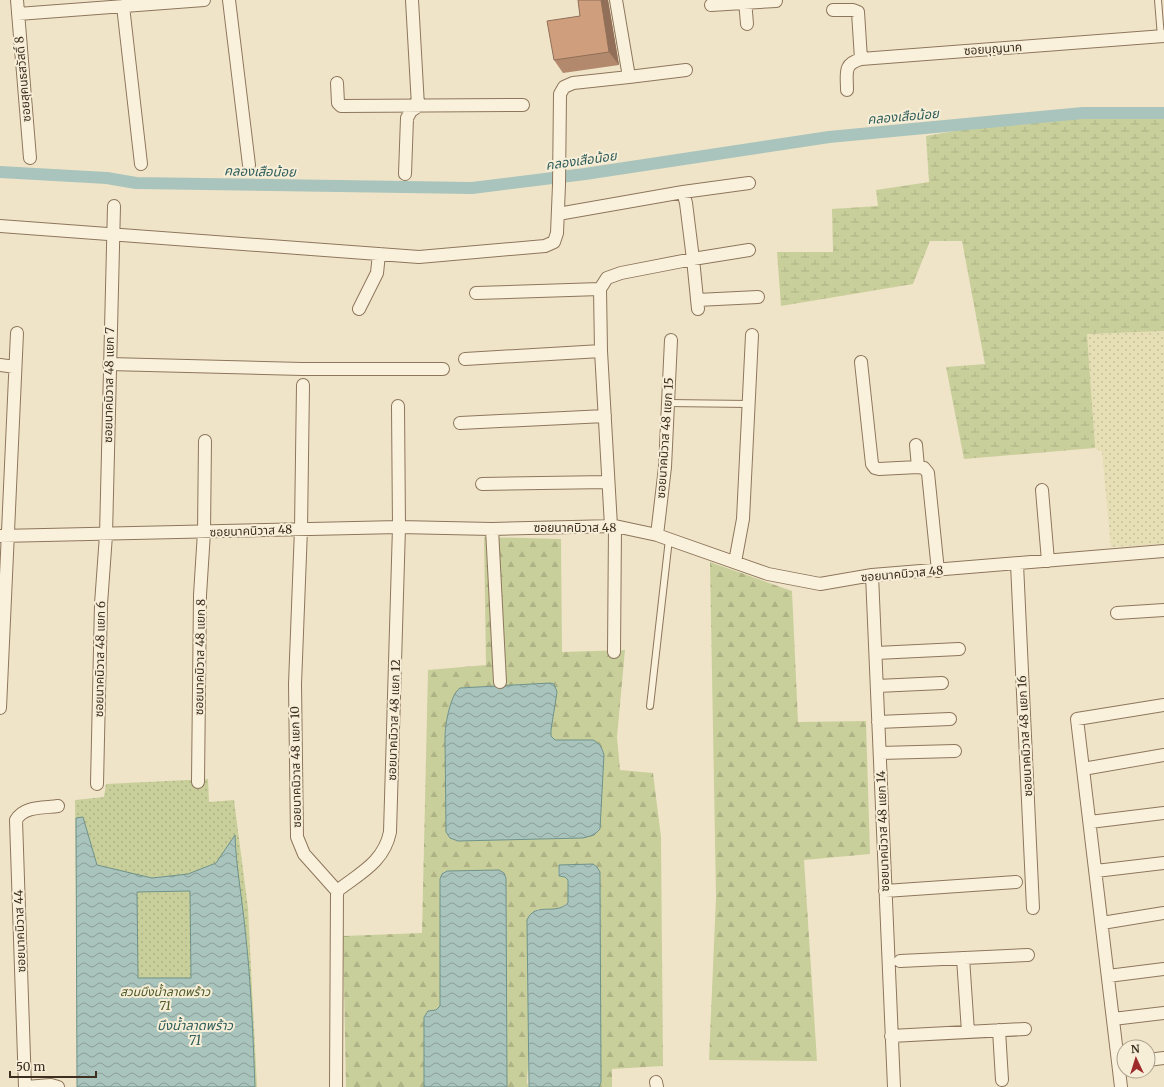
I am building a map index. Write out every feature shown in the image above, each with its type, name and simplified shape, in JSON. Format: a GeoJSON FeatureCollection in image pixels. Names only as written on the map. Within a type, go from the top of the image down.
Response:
{"type":"FeatureCollection","features":[{"type":"Feature","properties":{"kind":"street","name":"ซอยสุคนธสวัสดิ์ 8"},"geometry":{"type":"LineString","coordinates":[[17,0],[30,158]]}},
{"type":"Feature","properties":{"kind":"street"},"geometry":{"type":"LineString","coordinates":[[18,14],[204,0]]}},
{"type":"Feature","properties":{"kind":"street"},"geometry":{"type":"LineString","coordinates":[[229,0],[249,165]]}},
{"type":"Feature","properties":{"kind":"street"},"geometry":{"type":"LineString","coordinates":[[412,0],[418,106]]}},
{"type":"Feature","properties":{"kind":"street"},"geometry":{"type":"LineString","coordinates":[[616,0],[628,77]]}},
{"type":"Feature","properties":{"kind":"street"},"geometry":{"type":"LineString","coordinates":[[711,5],[745,1],[776,1]]}},
{"type":"Feature","properties":{"kind":"street"},"geometry":{"type":"LineString","coordinates":[[745,1],[747,24]]}},
{"type":"Feature","properties":{"kind":"street"},"geometry":{"type":"LineString","coordinates":[[123,6],[141,164]]}},
{"type":"Feature","properties":{"kind":"street"},"geometry":{"type":"LineString","coordinates":[[833,10],[853,10],[858,12],[861,59],[852,61],[847,68],[847,90]]}},
{"type":"Feature","properties":{"kind":"street","name":"ซอยบุญนาค"},"geometry":{"type":"LineString","coordinates":[[861,59],[1163,36]]}},
{"type":"Feature","properties":{"kind":"street"},"geometry":{"type":"LineString","coordinates":[[0,226],[419,256],[545,246],[554,242],[557,232],[560,185],[560,94],[564,87],[573,83],[686,70]]}},
{"type":"Feature","properties":{"kind":"street"},"geometry":{"type":"LineString","coordinates":[[337,83],[338,102],[341,106],[523,105]]}},
{"type":"Feature","properties":{"kind":"street"},"geometry":{"type":"LineString","coordinates":[[406,174],[407,118],[411,111],[418,106]]}},
{"type":"Feature","properties":{"kind":"street"},"geometry":{"type":"LineString","coordinates":[[558,214],[683,192],[749,183]]}},
{"type":"Feature","properties":{"kind":"street"},"geometry":{"type":"LineString","coordinates":[[683,192],[686,203],[693,259],[697,305],[758,297]]}},
{"type":"Feature","properties":{"kind":"street","name":"ซอยนาคนิวาส 48 แยก 7"},"geometry":{"type":"LineString","coordinates":[[106,535],[112,235],[114,206]]}},
{"type":"Feature","properties":{"kind":"street"},"geometry":{"type":"LineString","coordinates":[[614,652],[613,526],[608,482],[601,352],[600,289],[606,278],[621,273],[749,250]]}},
{"type":"Feature","properties":{"kind":"street"},"geometry":{"type":"LineString","coordinates":[[359,308],[378,273],[379,254]]}},
{"type":"Feature","properties":{"kind":"street"},"geometry":{"type":"LineString","coordinates":[[476,293],[600,289]]}},
{"type":"Feature","properties":{"kind":"street"},"geometry":{"type":"LineString","coordinates":[[0,708],[3,536],[17,333]]}},
{"type":"Feature","properties":{"kind":"street"},"geometry":{"type":"LineString","coordinates":[[735,562],[743,519],[752,335]]}},
{"type":"Feature","properties":{"kind":"street","name":"ซอยนาคนิวาส 48 แยก 15"},"geometry":{"type":"LineString","coordinates":[[657,535],[665,467],[671,340]]}},
{"type":"Feature","properties":{"kind":"street"},"geometry":{"type":"LineString","coordinates":[[466,359],[601,352]]}},
{"type":"Feature","properties":{"kind":"street"},"geometry":{"type":"LineString","coordinates":[[861,362],[872,464],[875,468],[879,469],[918,467],[924,468],[928,473],[938,571]]}},
{"type":"Feature","properties":{"kind":"street"},"geometry":{"type":"LineString","coordinates":[[109,364],[302,369],[443,369]]}},
{"type":"Feature","properties":{"kind":"street"},"geometry":{"type":"LineString","coordinates":[[0,365],[15,367]]}},
{"type":"Feature","properties":{"kind":"street","name":"ซอยนาคนิวาส 48 แยก 10"},"geometry":{"type":"LineString","coordinates":[[303,385],[301,529],[295,684],[297,837],[304,854],[337,891]]}},
{"type":"Feature","properties":{"kind":"street","name":"ซอยนาคนิวาส 48 แยก 12"},"geometry":{"type":"LineString","coordinates":[[337,891],[380,858],[388,843],[390,832],[399,527],[398,406]]}},
{"type":"Feature","properties":{"kind":"street"},"geometry":{"type":"LineString","coordinates":[[460,423],[605,416]]}},
{"type":"Feature","properties":{"kind":"street","name":"ซอยนาคนิวาส 48 แยก 8"},"geometry":{"type":"LineString","coordinates":[[198,782],[200,595],[204,532],[205,441]]}},
{"type":"Feature","properties":{"kind":"street"},"geometry":{"type":"LineString","coordinates":[[916,445],[918,467]]}},
{"type":"Feature","properties":{"kind":"street"},"geometry":{"type":"LineString","coordinates":[[482,484],[608,482]]}},
{"type":"Feature","properties":{"kind":"street"},"geometry":{"type":"LineString","coordinates":[[1042,490],[1048,561]]}},
{"type":"Feature","properties":{"kind":"street","name":"ซอยนาคนิวาส 48"},"geometry":{"type":"LineString","coordinates":[[3,536],[106,535],[399,527],[492,529],[613,526],[657,535],[768,574],[820,584],[872,575],[938,571],[1164,551]]}},
{"type":"Feature","properties":{"kind":"street"},"geometry":{"type":"LineString","coordinates":[[492,529],[500,682]]}},
{"type":"Feature","properties":{"kind":"street","name":"ซอยนาคนิวาส 48 แยก 6"},"geometry":{"type":"LineString","coordinates":[[97,784],[101,604],[106,535]]}},
{"type":"Feature","properties":{"kind":"street","name":"ซอยนาคนิวาส 48 แยก 16"},"geometry":{"type":"LineString","coordinates":[[1017,564],[1033,908]]}},
{"type":"Feature","properties":{"kind":"street","name":"ซอยนาคนิวาส 48 แยก 14"},"geometry":{"type":"LineString","coordinates":[[872,575],[894,1087]]}},
{"type":"Feature","properties":{"kind":"street"},"geometry":{"type":"LineString","coordinates":[[1118,613],[1164,610]]}},
{"type":"Feature","properties":{"kind":"street"},"geometry":{"type":"LineString","coordinates":[[876,653],[958,649]]}},
{"type":"Feature","properties":{"kind":"street"},"geometry":{"type":"LineString","coordinates":[[877,686],[942,683]]}},
{"type":"Feature","properties":{"kind":"street"},"geometry":{"type":"LineString","coordinates":[[1116,1039],[1077,719],[1164,705]]}},
{"type":"Feature","properties":{"kind":"street"},"geometry":{"type":"LineString","coordinates":[[878,722],[950,719]]}},
{"type":"Feature","properties":{"kind":"street"},"geometry":{"type":"LineString","coordinates":[[880,753],[955,751]]}},
{"type":"Feature","properties":{"kind":"street"},"geometry":{"type":"LineString","coordinates":[[1083,769],[1164,755]]}},
{"type":"Feature","properties":{"kind":"street","name":"ซอยนาคนิวาส 44"},"geometry":{"type":"LineString","coordinates":[[25,1087],[16,820],[20,814],[28,810],[58,806]]}},
{"type":"Feature","properties":{"kind":"street"},"geometry":{"type":"LineString","coordinates":[[1090,822],[1164,813]]}},
{"type":"Feature","properties":{"kind":"street"},"geometry":{"type":"LineString","coordinates":[[1096,871],[1164,863]]}},
{"type":"Feature","properties":{"kind":"street"},"geometry":{"type":"LineString","coordinates":[[885,891],[1016,882]]}},
{"type":"Feature","properties":{"kind":"street"},"geometry":{"type":"LineString","coordinates":[[336,1087],[337,891]]}},
{"type":"Feature","properties":{"kind":"street"},"geometry":{"type":"LineString","coordinates":[[1102,923],[1164,913]]}},
{"type":"Feature","properties":{"kind":"street"},"geometry":{"type":"LineString","coordinates":[[900,961],[1028,955]]}},
{"type":"Feature","properties":{"kind":"street"},"geometry":{"type":"LineString","coordinates":[[963,958],[968,1032]]}},
{"type":"Feature","properties":{"kind":"street"},"geometry":{"type":"LineString","coordinates":[[1108,976],[1164,969]]}},
{"type":"Feature","properties":{"kind":"street"},"geometry":{"type":"LineString","coordinates":[[1113,1020],[1164,1013]]}},
{"type":"Feature","properties":{"kind":"street"},"geometry":{"type":"LineString","coordinates":[[891,1036],[1025,1029]]}},
{"type":"Feature","properties":{"kind":"street"},"geometry":{"type":"LineString","coordinates":[[999,1030],[1002,1080]]}},
{"type":"Feature","properties":{"kind":"street"},"geometry":{"type":"LineString","coordinates":[[25,1087],[51,1085],[58,1087]]}},
{"type":"Feature","properties":{"kind":"lane"},"geometry":{"type":"LineString","coordinates":[[1158,0],[1163,36]]}},
{"type":"Feature","properties":{"kind":"lane"},"geometry":{"type":"LineString","coordinates":[[668,403],[749,404]]}},
{"type":"Feature","properties":{"kind":"lane"},"geometry":{"type":"LineString","coordinates":[[650,706],[668,540]]}},
{"type":"Feature","properties":{"kind":"shaded area"},"geometry":{"type":"Polygon","coordinates":[[[1164,331],[1164,544],[1111,547],[1102,452],[1095,448],[1087,334],[1164,331]]]}},
{"type":"Feature","properties":{"kind":"green space"},"geometry":{"type":"Polygon","coordinates":[[[1083,118],[1164,119],[1164,331],[1087,334],[1095,448],[964,459],[946,367],[985,364],[962,241],[930,241],[913,284],[781,306],[777,252],[833,252],[832,209],[878,206],[876,190],[929,182],[926,136],[983,126],[1083,118]]]}},
{"type":"Feature","properties":{"kind":"green space"},"geometry":{"type":"Polygon","coordinates":[[[484,537],[561,539],[562,652],[625,650],[617,737],[620,770],[653,773],[661,837],[663,1066],[612,1069],[612,1087],[599,1087],[601,1082],[600,872],[559,865],[558,874],[560,877],[565,877],[568,880],[568,903],[558,909],[537,909],[527,1083],[529,1087],[507,1087],[506,878],[440,879],[440,1006],[436,1010],[428,1011],[424,1017],[424,1087],[346,1087],[343,936],[422,933],[428,670],[486,665],[484,537]],[[550,683],[460,688],[456,692],[451,703],[445,732],[450,838],[458,841],[583,838],[593,740],[555,740],[551,736],[550,683]]]}},
{"type":"Feature","properties":{"kind":"green space"},"geometry":{"type":"Polygon","coordinates":[[[710,562],[792,591],[798,722],[866,721],[870,854],[804,860],[817,1061],[709,1060],[716,897],[710,562]]]}},
{"type":"Feature","properties":{"kind":"green space","name":"บึงน้ำลาดพร้าว 71"},"geometry":{"type":"Polygon","coordinates":[[[208,779],[209,802],[234,800],[248,908],[257,1087],[78,1087],[75,800],[104,797],[106,784],[208,779]]]}},
{"type":"Feature","properties":{"kind":"water"},"geometry":{"type":"Polygon","coordinates":[[[554,684],[557,692],[551,736],[555,740],[593,740],[599,744],[603,752],[600,829],[594,835],[583,838],[458,841],[450,838],[446,832],[445,737],[449,711],[456,692],[460,688],[554,684]]]}},
{"type":"Feature","properties":{"kind":"water","name":"บึงน้ำลาดพร้าว 71"},"geometry":{"type":"Polygon","coordinates":[[[83,817],[97,865],[152,878],[188,874],[216,863],[235,835],[249,968],[255,1087],[77,1087],[76,818],[83,817]],[[190,891],[137,892],[138,978],[191,978],[190,891]]]}},
{"type":"Feature","properties":{"kind":"water"},"geometry":{"type":"Polygon","coordinates":[[[593,864],[600,872],[601,1082],[599,1087],[529,1087],[527,920],[535,911],[563,907],[568,903],[568,880],[565,877],[559,876],[559,865],[593,864]]]}},
{"type":"Feature","properties":{"kind":"water"},"geometry":{"type":"Polygon","coordinates":[[[499,870],[504,873],[506,878],[507,1087],[424,1087],[424,1017],[428,1011],[436,1010],[440,1006],[440,879],[442,874],[447,871],[499,870]]]}},
{"type":"Feature","properties":{"kind":"building"},"geometry":{"type":"Polygon","coordinates":[[[578,0],[601,0],[609,52],[554,60],[547,21],[580,16],[578,0]]]}},
{"type":"Feature","properties":{"kind":"waterway","name":"คลองเสือน้อย"},"geometry":{"type":"LineString","coordinates":[[0,172],[107,178],[136,183],[472,188],[585,174],[829,137],[1083,113],[1164,113]]}},
{"type":"Feature","properties":{"kind":"park label","name":"สวนบึงน้ำลาดพร้าว 71"},"geometry":{"type":"Point","coordinates":[165,999]}}]}
